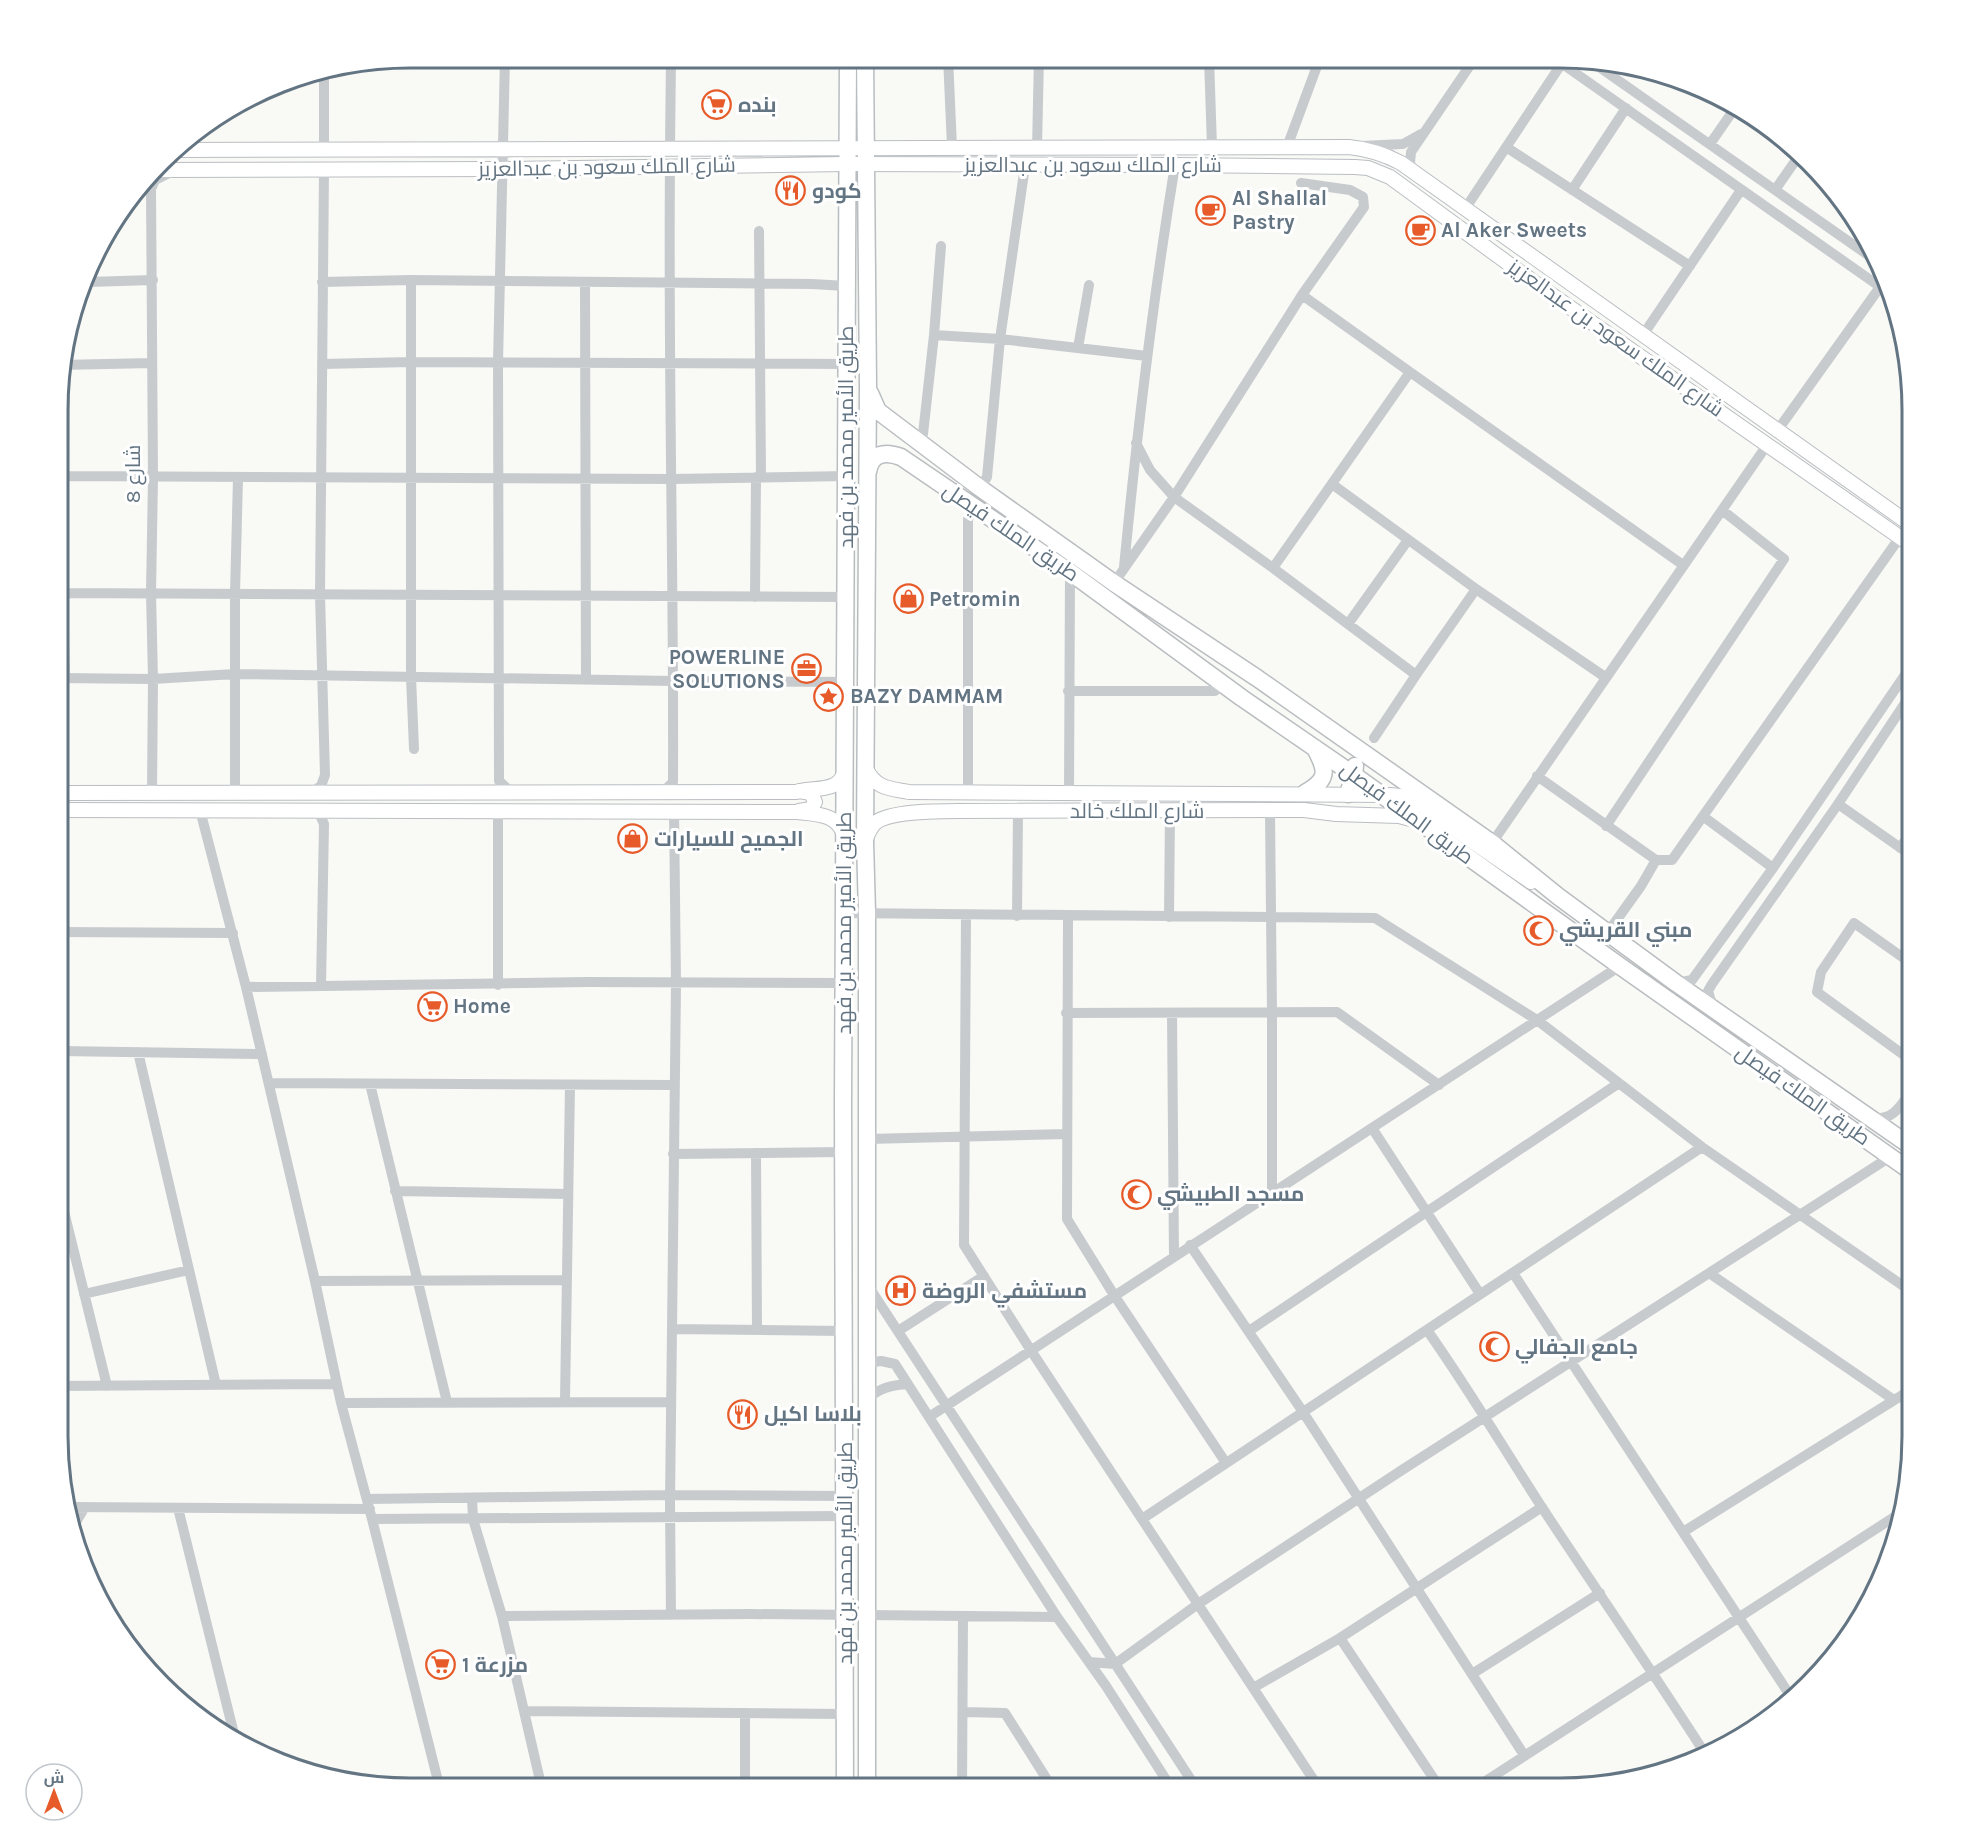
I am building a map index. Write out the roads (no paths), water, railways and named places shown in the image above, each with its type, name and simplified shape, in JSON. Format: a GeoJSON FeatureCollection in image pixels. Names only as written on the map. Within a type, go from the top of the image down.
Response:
{"type":"FeatureCollection","features":[{"type":"Feature","properties":{"kind":"highway","name":"طريق الأمير محمد بن فهد"},"geometry":{"type":"LineString","coordinates":[[845,1778],[843,983],[848,67]]}},
{"type":"Feature","properties":{"kind":"highway","name":"طريق الأمير محمد بن فهد"},"geometry":{"type":"LineString","coordinates":[[865,67],[868,386],[865,841],[867,914],[867,1778]]}},
{"type":"Feature","properties":{"kind":"highway","name":"طريق الملك فيصل"},"geometry":{"type":"LineString","coordinates":[[868,386],[872,401],[878,411],[919,437],[980,488],[1178,628],[1257,678],[1492,843],[1559,897],[1713,1009],[1902,1140]]}},
{"type":"Feature","properties":{"kind":"highway"},"geometry":{"type":"LineString","coordinates":[[901,457],[898,452],[899,443],[905,439],[919,437]]}},
{"type":"Feature","properties":{"kind":"highway"},"geometry":{"type":"LineString","coordinates":[[866,480],[869,465],[875,457],[885,453],[901,457]]}},
{"type":"Feature","properties":{"kind":"highway","name":"طريق الملك فيصل"},"geometry":{"type":"LineString","coordinates":[[901,457],[1070,572],[1902,1165]]}},
{"type":"Feature","properties":{"kind":"highway"},"geometry":{"type":"LineString","coordinates":[[1178,628],[1257,690],[1348,754],[1354,764],[1354,775],[1348,794]]}},
{"type":"Feature","properties":{"kind":"highway"},"geometry":{"type":"LineString","coordinates":[[1305,793],[1320,783],[1324,775],[1324,765],[1315,747]]}},
{"type":"Feature","properties":{"kind":"main road","name":"شارع الملك سعود بن عبدالعزيز"},"geometry":{"type":"LineString","coordinates":[[187,150],[670,147],[1025,166],[1355,167],[1379,172],[1390,177],[1535,283],[1902,538]]}},
{"type":"Feature","properties":{"kind":"main road","name":"شارع الملك سعود بن عبدالعزيز"},"geometry":{"type":"LineString","coordinates":[[865,156],[952,147],[1349,147],[1365,148],[1388,156],[1902,519]]}},
{"type":"Feature","properties":{"kind":"main road"},"geometry":{"type":"LineString","coordinates":[[1025,166],[1027,158],[1034,155],[1097,156],[1150,148]]}},
{"type":"Feature","properties":{"kind":"main road","name":"شارع الملك سعود بن عبدالعزيز"},"geometry":{"type":"LineString","coordinates":[[166,170],[501,170],[670,166],[846,156]]}},
{"type":"Feature","properties":{"kind":"main road"},"geometry":{"type":"LineString","coordinates":[[1535,283],[1533,275],[1536,272],[1542,273],[1588,305],[1619,319]]}},
{"type":"Feature","properties":{"kind":"main road","name":"شارع الملك خالد"},"geometry":{"type":"LineString","coordinates":[[866,769],[879,786],[909,792],[1305,793],[1400,796],[1415,802],[1521,876],[1559,897]]}},
{"type":"Feature","properties":{"kind":"main road"},"geometry":{"type":"LineString","coordinates":[[796,792],[808,788],[833,787],[842,780],[845,771]]}},
{"type":"Feature","properties":{"kind":"main road"},"geometry":{"type":"LineString","coordinates":[[67,806],[81,803],[145,802],[151,799],[152,792]]}},
{"type":"Feature","properties":{"kind":"main road"},"geometry":{"type":"LineString","coordinates":[[908,813],[898,811],[893,802],[897,794],[909,792]]}},
{"type":"Feature","properties":{"kind":"main road"},"geometry":{"type":"LineString","coordinates":[[67,793],[811,793],[815,802],[811,809],[797,812]]}},
{"type":"Feature","properties":{"kind":"main road"},"geometry":{"type":"LineString","coordinates":[[1277,811],[1306,806],[1335,806],[1342,803],[1348,794]]}},
{"type":"Feature","properties":{"kind":"main road"},"geometry":{"type":"LineString","coordinates":[[67,808],[797,812],[836,821],[842,830],[844,839]]}},
{"type":"Feature","properties":{"kind":"main road","name":"شارع الملك خالد"},"geometry":{"type":"LineString","coordinates":[[865,841],[878,820],[908,813],[958,810],[1277,811],[1389,815],[1420,822]]}},
{"type":"Feature","properties":{"kind":"street"},"geometry":{"type":"LineString","coordinates":[[505,67],[499,282],[497,596],[499,781],[511,792]]}},
{"type":"Feature","properties":{"kind":"street"},"geometry":{"type":"LineString","coordinates":[[670,147],[671,67]]}},
{"type":"Feature","properties":{"kind":"street"},"geometry":{"type":"LineString","coordinates":[[948,67],[952,147]]}},
{"type":"Feature","properties":{"kind":"street"},"geometry":{"type":"LineString","coordinates":[[1037,148],[1039,67]]}},
{"type":"Feature","properties":{"kind":"street"},"geometry":{"type":"LineString","coordinates":[[1209,67],[1212,147]]}},
{"type":"Feature","properties":{"kind":"street"},"geometry":{"type":"LineString","coordinates":[[1287,147],[1317,67]]}},
{"type":"Feature","properties":{"kind":"street"},"geometry":{"type":"LineString","coordinates":[[1415,173],[1410,158],[1423,132],[1466,67]]}},
{"type":"Feature","properties":{"kind":"street"},"geometry":{"type":"LineString","coordinates":[[1465,209],[1506,147],[1554,67]]}},
{"type":"Feature","properties":{"kind":"street"},"geometry":{"type":"LineString","coordinates":[[1569,67],[1877,285]]}},
{"type":"Feature","properties":{"kind":"street"},"geometry":{"type":"LineString","coordinates":[[1603,70],[1862,251]]}},
{"type":"Feature","properties":{"kind":"street"},"geometry":{"type":"LineString","coordinates":[[324,78],[324,149]]}},
{"type":"Feature","properties":{"kind":"street"},"geometry":{"type":"LineString","coordinates":[[1572,190],[1626,108]]}},
{"type":"Feature","properties":{"kind":"street"},"geometry":{"type":"LineString","coordinates":[[1710,144],[1731,114]]}},
{"type":"Feature","properties":{"kind":"street"},"geometry":{"type":"LineString","coordinates":[[1349,147],[1403,144],[1415,139],[1423,132]]}},
{"type":"Feature","properties":{"kind":"street"},"geometry":{"type":"LineString","coordinates":[[1506,147],[1690,266]]}},
{"type":"Feature","properties":{"kind":"street"},"geometry":{"type":"LineString","coordinates":[[1775,190],[1795,162]]}},
{"type":"Feature","properties":{"kind":"street"},"geometry":{"type":"LineString","coordinates":[[1124,569],[1136,443],[1174,165]]}},
{"type":"Feature","properties":{"kind":"street"},"geometry":{"type":"LineString","coordinates":[[663,792],[673,782],[670,166]]}},
{"type":"Feature","properties":{"kind":"street"},"geometry":{"type":"LineString","coordinates":[[980,488],[987,477],[1000,339],[1025,166]]}},
{"type":"Feature","properties":{"kind":"street","name":"شارع 8"},"geometry":{"type":"LineString","coordinates":[[157,179],[174,170]]}},
{"type":"Feature","properties":{"kind":"street"},"geometry":{"type":"LineString","coordinates":[[310,793],[321,786],[325,775],[320,595],[324,171]]}},
{"type":"Feature","properties":{"kind":"street","name":"شارع 8"},"geometry":{"type":"LineString","coordinates":[[152,792],[153,280],[151,189],[154,182]]}},
{"type":"Feature","properties":{"kind":"street"},"geometry":{"type":"LineString","coordinates":[[1114,583],[1174,496],[1302,295],[1364,207],[1363,196],[1350,190],[1301,183]]}},
{"type":"Feature","properties":{"kind":"street"},"geometry":{"type":"LineString","coordinates":[[1643,335],[1741,190]]}},
{"type":"Feature","properties":{"kind":"street"},"geometry":{"type":"LineString","coordinates":[[755,597],[759,477],[759,231]]}},
{"type":"Feature","properties":{"kind":"street"},"geometry":{"type":"LineString","coordinates":[[919,437],[934,335],[941,246]]}},
{"type":"Feature","properties":{"kind":"street"},"geometry":{"type":"LineString","coordinates":[[93,282],[153,280]]}},
{"type":"Feature","properties":{"kind":"street"},"geometry":{"type":"LineString","coordinates":[[322,282],[411,280],[846,286]]}},
{"type":"Feature","properties":{"kind":"street"},"geometry":{"type":"LineString","coordinates":[[411,280],[411,676],[414,749]]}},
{"type":"Feature","properties":{"kind":"street"},"geometry":{"type":"LineString","coordinates":[[585,283],[586,679]]}},
{"type":"Feature","properties":{"kind":"street"},"geometry":{"type":"LineString","coordinates":[[1078,348],[1089,285]]}},
{"type":"Feature","properties":{"kind":"street"},"geometry":{"type":"LineString","coordinates":[[1302,295],[1683,565]]}},
{"type":"Feature","properties":{"kind":"street"},"geometry":{"type":"LineString","coordinates":[[1777,431],[1881,295]]}},
{"type":"Feature","properties":{"kind":"street"},"geometry":{"type":"LineString","coordinates":[[934,335],[1000,339],[1147,356]]}},
{"type":"Feature","properties":{"kind":"street"},"geometry":{"type":"LineString","coordinates":[[322,364],[411,362],[846,364]]}},
{"type":"Feature","properties":{"kind":"street"},"geometry":{"type":"LineString","coordinates":[[70,364],[153,363]]}},
{"type":"Feature","properties":{"kind":"street"},"geometry":{"type":"LineString","coordinates":[[1273,568],[1410,372]]}},
{"type":"Feature","properties":{"kind":"street"},"geometry":{"type":"LineString","coordinates":[[1136,443],[1150,470],[1174,496],[1416,675]]}},
{"type":"Feature","properties":{"kind":"street"},"geometry":{"type":"LineString","coordinates":[[1492,843],[1767,445]]}},
{"type":"Feature","properties":{"kind":"street"},"geometry":{"type":"LineString","coordinates":[[67,476],[672,478],[847,476]]}},
{"type":"Feature","properties":{"kind":"street"},"geometry":{"type":"LineString","coordinates":[[235,792],[235,594],[238,478]]}},
{"type":"Feature","properties":{"kind":"street"},"geometry":{"type":"LineString","coordinates":[[1332,484],[1408,540],[1605,677]]}},
{"type":"Feature","properties":{"kind":"street"},"geometry":{"type":"LineString","coordinates":[[968,793],[968,519],[976,507]]}},
{"type":"Feature","properties":{"kind":"street"},"geometry":{"type":"LineString","coordinates":[[1606,826],[1784,559],[1722,510]]}},
{"type":"Feature","properties":{"kind":"street"},"geometry":{"type":"LineString","coordinates":[[1348,624],[1408,540]]}},
{"type":"Feature","properties":{"kind":"street"},"geometry":{"type":"LineString","coordinates":[[1537,776],[1656,860],[1672,860],[1902,546]]}},
{"type":"Feature","properties":{"kind":"street"},"geometry":{"type":"LineString","coordinates":[[1069,793],[1070,572]]}},
{"type":"Feature","properties":{"kind":"street"},"geometry":{"type":"LineString","coordinates":[[1374,738],[1476,588]]}},
{"type":"Feature","properties":{"kind":"street"},"geometry":{"type":"LineString","coordinates":[[67,593],[845,597]]}},
{"type":"Feature","properties":{"kind":"street"},"geometry":{"type":"LineString","coordinates":[[67,678],[153,679],[236,674],[845,682]]}},
{"type":"Feature","properties":{"kind":"street"},"geometry":{"type":"LineString","coordinates":[[1677,982],[1692,980],[1773,868],[1902,679]]}},
{"type":"Feature","properties":{"kind":"street"},"geometry":{"type":"LineString","coordinates":[[1068,691],[1215,691],[1222,682]]}},
{"type":"Feature","properties":{"kind":"street"},"geometry":{"type":"LineString","coordinates":[[1713,1009],[1708,991],[1902,708]]}},
{"type":"Feature","properties":{"kind":"street"},"geometry":{"type":"LineString","coordinates":[[1838,804],[1900,848],[1902,845]]}},
{"type":"Feature","properties":{"kind":"street"},"geometry":{"type":"LineString","coordinates":[[200,810],[269,1083],[341,1403],[437,1778]]}},
{"type":"Feature","properties":{"kind":"street"},"geometry":{"type":"LineString","coordinates":[[311,810],[323,819],[324,829],[321,986]]}},
{"type":"Feature","properties":{"kind":"street"},"geometry":{"type":"LineString","coordinates":[[671,1615],[670,1495],[676,984],[674,810]]}},
{"type":"Feature","properties":{"kind":"street"},"geometry":{"type":"LineString","coordinates":[[498,811],[498,985]]}},
{"type":"Feature","properties":{"kind":"street"},"geometry":{"type":"LineString","coordinates":[[1017,916],[1018,811]]}},
{"type":"Feature","properties":{"kind":"street"},"geometry":{"type":"LineString","coordinates":[[1169,917],[1170,811]]}},
{"type":"Feature","properties":{"kind":"street"},"geometry":{"type":"LineString","coordinates":[[1272,1192],[1272,918],[1277,811]]}},
{"type":"Feature","properties":{"kind":"street"},"geometry":{"type":"LineString","coordinates":[[1704,816],[1773,868]]}},
{"type":"Feature","properties":{"kind":"street"},"geometry":{"type":"LineString","coordinates":[[1608,932],[1641,886],[1656,860]]}},
{"type":"Feature","properties":{"kind":"street"},"geometry":{"type":"LineString","coordinates":[[844,913],[1375,918],[1537,1020],[1702,1147],[1902,1285]]}},
{"type":"Feature","properties":{"kind":"street"},"geometry":{"type":"LineString","coordinates":[[966,915],[964,1245],[1312,1778]]}},
{"type":"Feature","properties":{"kind":"street"},"geometry":{"type":"LineString","coordinates":[[1068,916],[1067,1219],[1114,1295],[1226,1463]]}},
{"type":"Feature","properties":{"kind":"street"},"geometry":{"type":"LineString","coordinates":[[1902,957],[1854,923],[1821,972],[1817,992],[1902,1054]]}},
{"type":"Feature","properties":{"kind":"street"},"geometry":{"type":"LineString","coordinates":[[67,932],[232,933]]}},
{"type":"Feature","properties":{"kind":"street"},"geometry":{"type":"LineString","coordinates":[[1715,946],[1730,957]]}},
{"type":"Feature","properties":{"kind":"street"},"geometry":{"type":"LineString","coordinates":[[928,1417],[1620,966]]}},
{"type":"Feature","properties":{"kind":"street"},"geometry":{"type":"LineString","coordinates":[[246,987],[587,982],[843,983]]}},
{"type":"Feature","properties":{"kind":"street"},"geometry":{"type":"LineString","coordinates":[[1066,1013],[1337,1012],[1439,1085]]}},
{"type":"Feature","properties":{"kind":"street"},"geometry":{"type":"LineString","coordinates":[[1172,1013],[1174,1256]]}},
{"type":"Feature","properties":{"kind":"street"},"geometry":{"type":"LineString","coordinates":[[67,1051],[262,1054]]}},
{"type":"Feature","properties":{"kind":"street"},"geometry":{"type":"LineString","coordinates":[[138,1052],[216,1385]]}},
{"type":"Feature","properties":{"kind":"street"},"geometry":{"type":"LineString","coordinates":[[269,1083],[674,1085]]}},
{"type":"Feature","properties":{"kind":"street"},"geometry":{"type":"LineString","coordinates":[[1249,1331],[1619,1083]]}},
{"type":"Feature","properties":{"kind":"street"},"geometry":{"type":"LineString","coordinates":[[370,1084],[447,1402]]}},
{"type":"Feature","properties":{"kind":"street"},"geometry":{"type":"LineString","coordinates":[[565,1401],[570,1085]]}},
{"type":"Feature","properties":{"kind":"street"},"geometry":{"type":"LineString","coordinates":[[1871,1118],[1883,1119],[1897,1112],[1902,1105]]}},
{"type":"Feature","properties":{"kind":"street"},"geometry":{"type":"LineString","coordinates":[[1372,1128],[1425,1213],[1480,1294]]}},
{"type":"Feature","properties":{"kind":"street"},"geometry":{"type":"LineString","coordinates":[[867,1139],[1066,1134]]}},
{"type":"Feature","properties":{"kind":"street"},"geometry":{"type":"LineString","coordinates":[[1142,1518],[1702,1147]]}},
{"type":"Feature","properties":{"kind":"street"},"geometry":{"type":"LineString","coordinates":[[673,1154],[843,1152]]}},
{"type":"Feature","properties":{"kind":"street"},"geometry":{"type":"LineString","coordinates":[[756,1153],[757,1330]]}},
{"type":"Feature","properties":{"kind":"street"},"geometry":{"type":"LineString","coordinates":[[1089,1662],[1115,1664],[1198,1604],[1485,1415],[1890,1156]]}},
{"type":"Feature","properties":{"kind":"street"},"geometry":{"type":"LineString","coordinates":[[395,1191],[568,1194]]}},
{"type":"Feature","properties":{"kind":"street"},"geometry":{"type":"LineString","coordinates":[[67,1224],[107,1386]]}},
{"type":"Feature","properties":{"kind":"street"},"geometry":{"type":"LineString","coordinates":[[1190,1245],[1303,1412],[1524,1755]]}},
{"type":"Feature","properties":{"kind":"street"},"geometry":{"type":"LineString","coordinates":[[84,1294],[189,1270]]}},
{"type":"Feature","properties":{"kind":"street"},"geometry":{"type":"LineString","coordinates":[[1513,1273],[1787,1692]]}},
{"type":"Feature","properties":{"kind":"street"},"geometry":{"type":"LineString","coordinates":[[1708,1273],[1894,1400]]}},
{"type":"Feature","properties":{"kind":"street"},"geometry":{"type":"LineString","coordinates":[[898,1331],[984,1276]]}},
{"type":"Feature","properties":{"kind":"street"},"geometry":{"type":"LineString","coordinates":[[315,1281],[567,1280]]}},
{"type":"Feature","properties":{"kind":"street"},"geometry":{"type":"LineString","coordinates":[[867,1283],[1190,1778]]}},
{"type":"Feature","properties":{"kind":"street"},"geometry":{"type":"LineString","coordinates":[[672,1329],[844,1331]]}},
{"type":"Feature","properties":{"kind":"street"},"geometry":{"type":"LineString","coordinates":[[1427,1330],[1485,1415],[1542,1507],[1701,1747]]}},
{"type":"Feature","properties":{"kind":"street"},"geometry":{"type":"LineString","coordinates":[[867,1363],[881,1361],[895,1364],[1057,1617],[1165,1778]]}},
{"type":"Feature","properties":{"kind":"street"},"geometry":{"type":"LineString","coordinates":[[67,1386],[337,1384]]}},
{"type":"Feature","properties":{"kind":"street"},"geometry":{"type":"LineString","coordinates":[[867,1399],[877,1390],[890,1385],[908,1384]]}},
{"type":"Feature","properties":{"kind":"street"},"geometry":{"type":"LineString","coordinates":[[1683,1532],[1902,1395]]}},
{"type":"Feature","properties":{"kind":"street"},"geometry":{"type":"LineString","coordinates":[[341,1403],[671,1402]]}},
{"type":"Feature","properties":{"kind":"street"},"geometry":{"type":"LineString","coordinates":[[370,1509],[472,1498],[670,1495],[845,1496]]}},
{"type":"Feature","properties":{"kind":"street"},"geometry":{"type":"LineString","coordinates":[[472,1498],[473,1519],[502,1616],[539,1778]]}},
{"type":"Feature","properties":{"kind":"street"},"geometry":{"type":"LineString","coordinates":[[75,1507],[370,1509],[473,1519],[845,1516]]}},
{"type":"Feature","properties":{"kind":"street"},"geometry":{"type":"LineString","coordinates":[[78,1520],[85,1507]]}},
{"type":"Feature","properties":{"kind":"street"},"geometry":{"type":"LineString","coordinates":[[1253,1688],[1340,1638],[1542,1507]]}},
{"type":"Feature","properties":{"kind":"street"},"geometry":{"type":"LineString","coordinates":[[178,1508],[233,1729]]}},
{"type":"Feature","properties":{"kind":"street"},"geometry":{"type":"LineString","coordinates":[[1490,1778],[1891,1519]]}},
{"type":"Feature","properties":{"kind":"street"},"geometry":{"type":"LineString","coordinates":[[1472,1674],[1600,1593]]}},
{"type":"Feature","properties":{"kind":"street"},"geometry":{"type":"LineString","coordinates":[[502,1616],[1057,1617]]}},
{"type":"Feature","properties":{"kind":"street"},"geometry":{"type":"LineString","coordinates":[[962,1778],[963,1616]]}},
{"type":"Feature","properties":{"kind":"street"},"geometry":{"type":"LineString","coordinates":[[1340,1638],[1433,1778]]}},
{"type":"Feature","properties":{"kind":"street"},"geometry":{"type":"LineString","coordinates":[[524,1711],[845,1714]]}},
{"type":"Feature","properties":{"kind":"street"},"geometry":{"type":"LineString","coordinates":[[963,1712],[1005,1713],[1046,1778]]}},
{"type":"Feature","properties":{"kind":"street"},"geometry":{"type":"LineString","coordinates":[[745,1713],[745,1778]]}},
{"type":"Feature","properties":{"kind":"place","name":"بنده"},"geometry":{"type":"Point","coordinates":[717,105]}},
{"type":"Feature","properties":{"kind":"place","name":"كودو"},"geometry":{"type":"Point","coordinates":[791,191]}},
{"type":"Feature","properties":{"kind":"place","name":"Al Shallal Pastry"},"geometry":{"type":"Point","coordinates":[1211,210]}},
{"type":"Feature","properties":{"kind":"place","name":"Al Aker Sweets"},"geometry":{"type":"Point","coordinates":[1420,230]}},
{"type":"Feature","properties":{"kind":"place","name":"Petromin"},"geometry":{"type":"Point","coordinates":[908,599]}},
{"type":"Feature","properties":{"kind":"place","name":"POWERLINE SOLUTIONS"},"geometry":{"type":"Point","coordinates":[806,669]}},
{"type":"Feature","properties":{"kind":"place","name":"BAZY DAMMAM"},"geometry":{"type":"Point","coordinates":[829,696]}},
{"type":"Feature","properties":{"kind":"place","name":"الجميح للسيارات"},"geometry":{"type":"Point","coordinates":[633,839]}},
{"type":"Feature","properties":{"kind":"place","name":"مبني القريشي"},"geometry":{"type":"Point","coordinates":[1538,930]}},
{"type":"Feature","properties":{"kind":"place","name":"Home"},"geometry":{"type":"Point","coordinates":[432,1006]}},
{"type":"Feature","properties":{"kind":"place","name":"مسجد الطبيشي"},"geometry":{"type":"Point","coordinates":[1136,1194]}},
{"type":"Feature","properties":{"kind":"place","name":"مستشفي الروضة"},"geometry":{"type":"Point","coordinates":[901,1291]}},
{"type":"Feature","properties":{"kind":"place","name":"جامع الجفالي"},"geometry":{"type":"Point","coordinates":[1494,1347]}},
{"type":"Feature","properties":{"kind":"place","name":"بلاسا اكيل"},"geometry":{"type":"Point","coordinates":[743,1414]}},
{"type":"Feature","properties":{"kind":"place","name":"مزرعة 1"},"geometry":{"type":"Point","coordinates":[441,1665]}}]}
